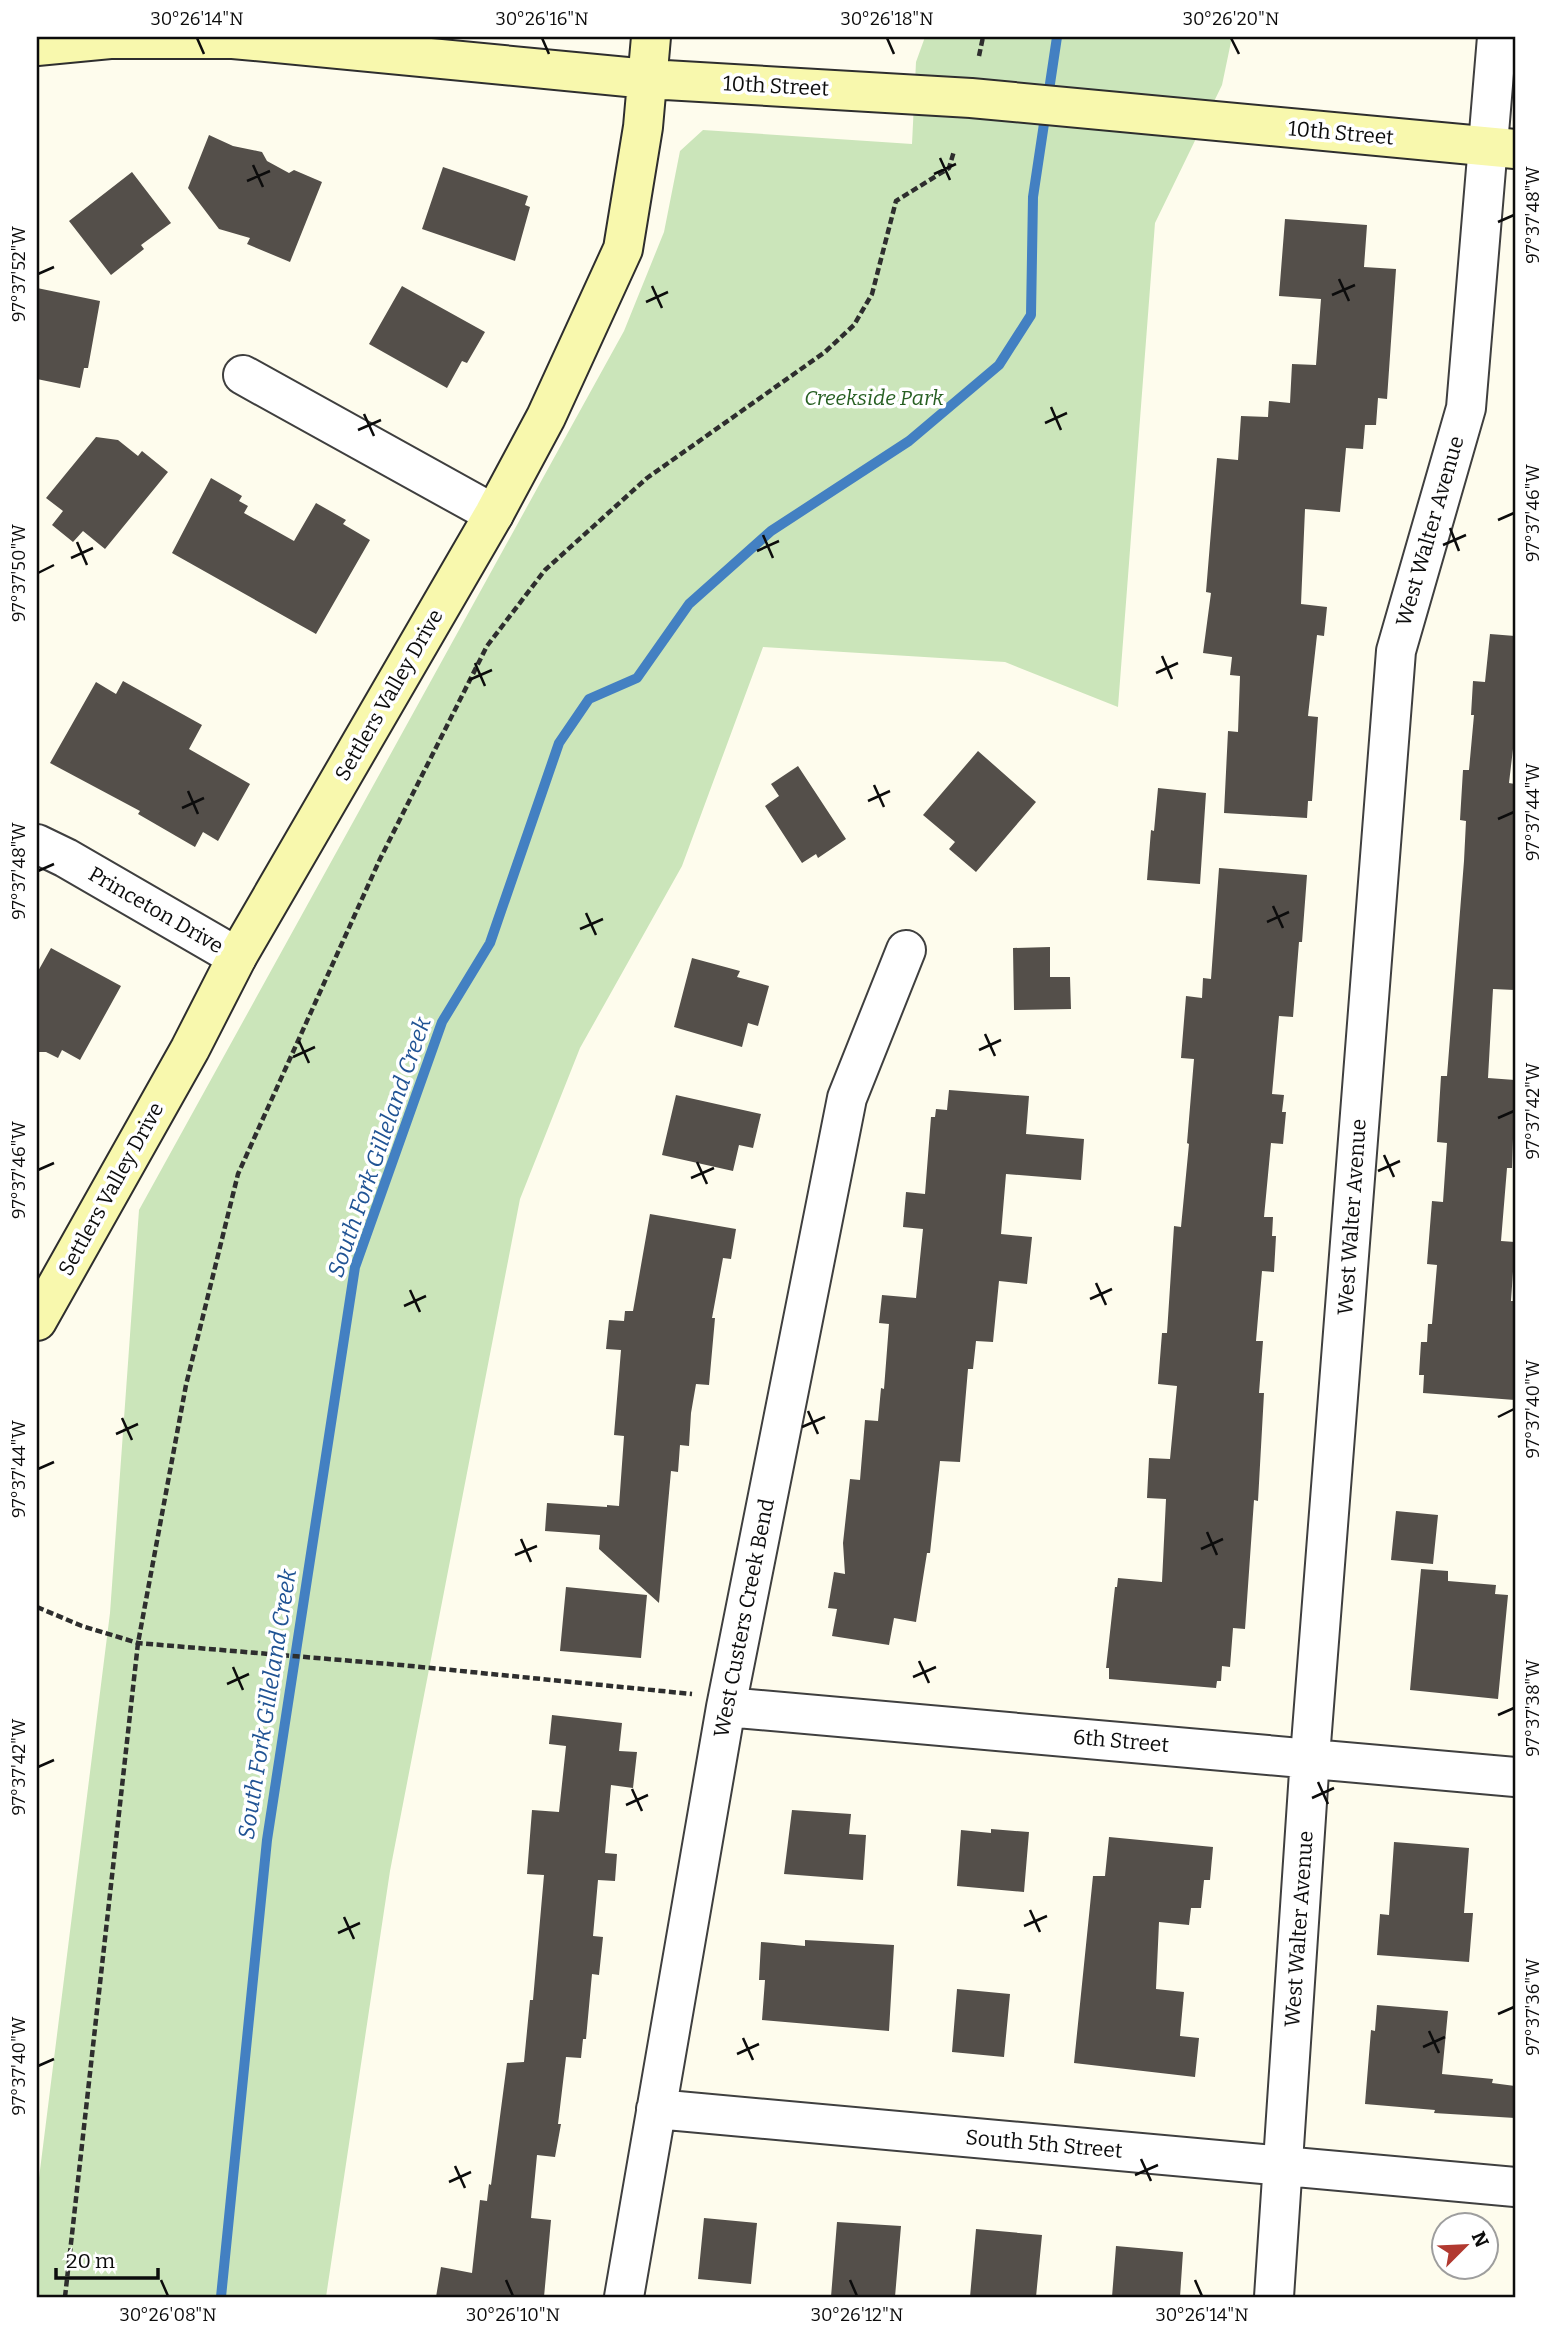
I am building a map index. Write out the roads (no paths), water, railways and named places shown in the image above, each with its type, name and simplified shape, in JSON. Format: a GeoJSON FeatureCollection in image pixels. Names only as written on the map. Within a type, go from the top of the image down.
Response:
{"type":"FeatureCollection","features":[{"type":"Feature","properties":{"kind":"street","name":"Settlers Valley Drive"},"geometry":{"type":"LineString","coordinates":[[37,1321],[190,1049],[237,957],[494,514],[546,417],[624,249],[643,127],[651,37]]}},
{"type":"Feature","properties":{"kind":"street","name":"West Walter Avenue"},"geometry":{"type":"LineString","coordinates":[[1274,2297],[1310,1758],[1396,651],[1465,408],[1501,147],[1497,37]]}},
{"type":"Feature","properties":{"kind":"street","name":"10th Street"},"geometry":{"type":"LineString","coordinates":[[37,46],[110,39],[233,39],[648,79],[984,99],[1501,147]]}},
{"type":"Feature","properties":{"kind":"street"},"geometry":{"type":"LineString","coordinates":[[243,375],[494,514]]}},
{"type":"Feature","properties":{"kind":"street","name":"Princeton Drive"},"geometry":{"type":"LineString","coordinates":[[37,844],[237,957]]}},
{"type":"Feature","properties":{"kind":"street","name":"West Custers Creek Bend"},"geometry":{"type":"LineString","coordinates":[[624,2297],[656,2109],[709,1701],[847,1098],[906,950]]}},
{"type":"Feature","properties":{"kind":"street","name":"6th Street"},"geometry":{"type":"LineString","coordinates":[[709,1701],[1515,1777]]}},
{"type":"Feature","properties":{"kind":"street","name":"South 5th Street"},"geometry":{"type":"LineString","coordinates":[[656,2109],[1515,2187]]}},
{"type":"Feature","properties":{"kind":"waterway","name":"South Fork Gilleland Creek"},"geometry":{"type":"LineString","coordinates":[[221,2297],[267,1840],[355,1267],[442,1022],[490,943],[559,743],[589,699],[637,678],[689,604],[771,531],[909,441],[999,365],[1031,315],[1033,197],[1057,37]]}},
{"type":"Feature","properties":{"kind":"park label","name":"Creekside Park"},"geometry":{"type":"Point","coordinates":[874,398]}}]}
